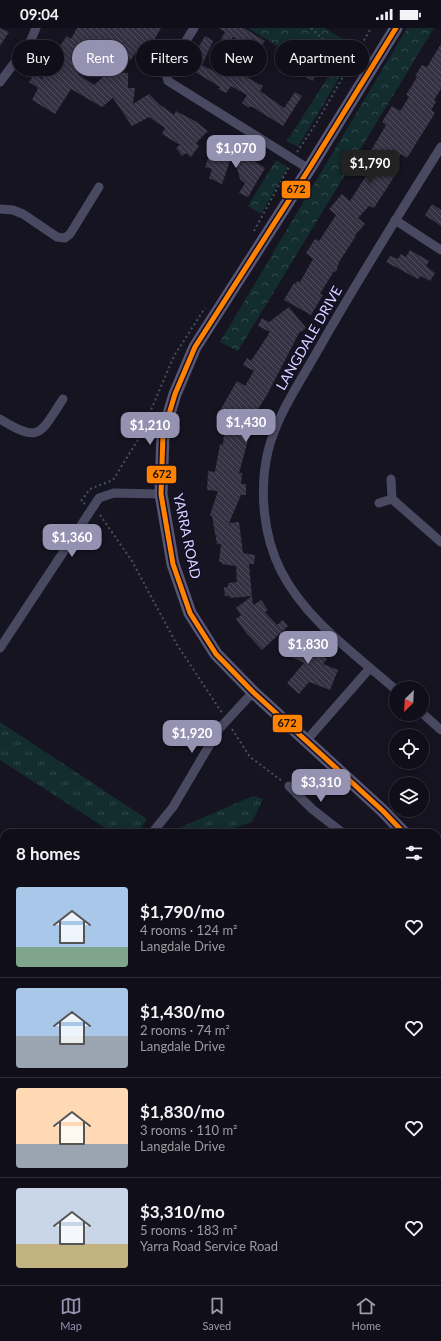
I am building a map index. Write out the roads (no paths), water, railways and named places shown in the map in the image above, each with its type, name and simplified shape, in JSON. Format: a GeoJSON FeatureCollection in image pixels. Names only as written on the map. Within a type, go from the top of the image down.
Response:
{"type":"FeatureCollection","features":[{"type":"Feature","properties":{"kind":"main road","name":"YARRA ROAD"},"geometry":{"type":"LineString","coordinates":[[396,28],[309,169],[195,347],[175,394],[163,434],[161,494],[173,564],[190,613],[216,654],[253,692],[383,811],[400,829]]}},
{"type":"Feature","properties":{"kind":"street"},"geometry":{"type":"LineString","coordinates":[[0,82],[30,42],[36,28]]}},
{"type":"Feature","properties":{"kind":"street"},"geometry":{"type":"LineString","coordinates":[[194,28],[166,73],[168,80],[309,169]]}},
{"type":"Feature","properties":{"kind":"street","name":"LANGDALE DRIVE"},"geometry":{"type":"LineString","coordinates":[[389,684],[308,612],[280,570],[272,549],[266,522],[263,498],[264,473],[268,450],[289,401],[362,273],[441,147]]}},
{"type":"Feature","properties":{"kind":"street"},"geometry":{"type":"LineString","coordinates":[[0,209],[13,210],[57,237],[65,238],[70,234],[99,187]]}},
{"type":"Feature","properties":{"kind":"street"},"geometry":{"type":"LineString","coordinates":[[394,220],[441,250]]}},
{"type":"Feature","properties":{"kind":"street"},"geometry":{"type":"LineString","coordinates":[[0,419],[27,433],[36,434],[45,427],[63,399]]}},
{"type":"Feature","properties":{"kind":"street"},"geometry":{"type":"LineString","coordinates":[[391,479],[392,499],[441,542]]}},
{"type":"Feature","properties":{"kind":"street"},"geometry":{"type":"LineString","coordinates":[[0,648],[99,498],[114,493],[161,494]]}},
{"type":"Feature","properties":{"kind":"street"},"geometry":{"type":"LineString","coordinates":[[379,503],[392,499]]}},
{"type":"Feature","properties":{"kind":"street"},"geometry":{"type":"LineString","coordinates":[[306,741],[370,668]]}},
{"type":"Feature","properties":{"kind":"street"},"geometry":{"type":"LineString","coordinates":[[155,829],[173,807],[220,729],[253,692]]}},
{"type":"Feature","properties":{"kind":"street"},"geometry":{"type":"LineString","coordinates":[[429,719],[441,730]]}},
{"type":"Feature","properties":{"kind":"street"},"geometry":{"type":"LineString","coordinates":[[289,786],[312,809],[336,829]]}}]}
